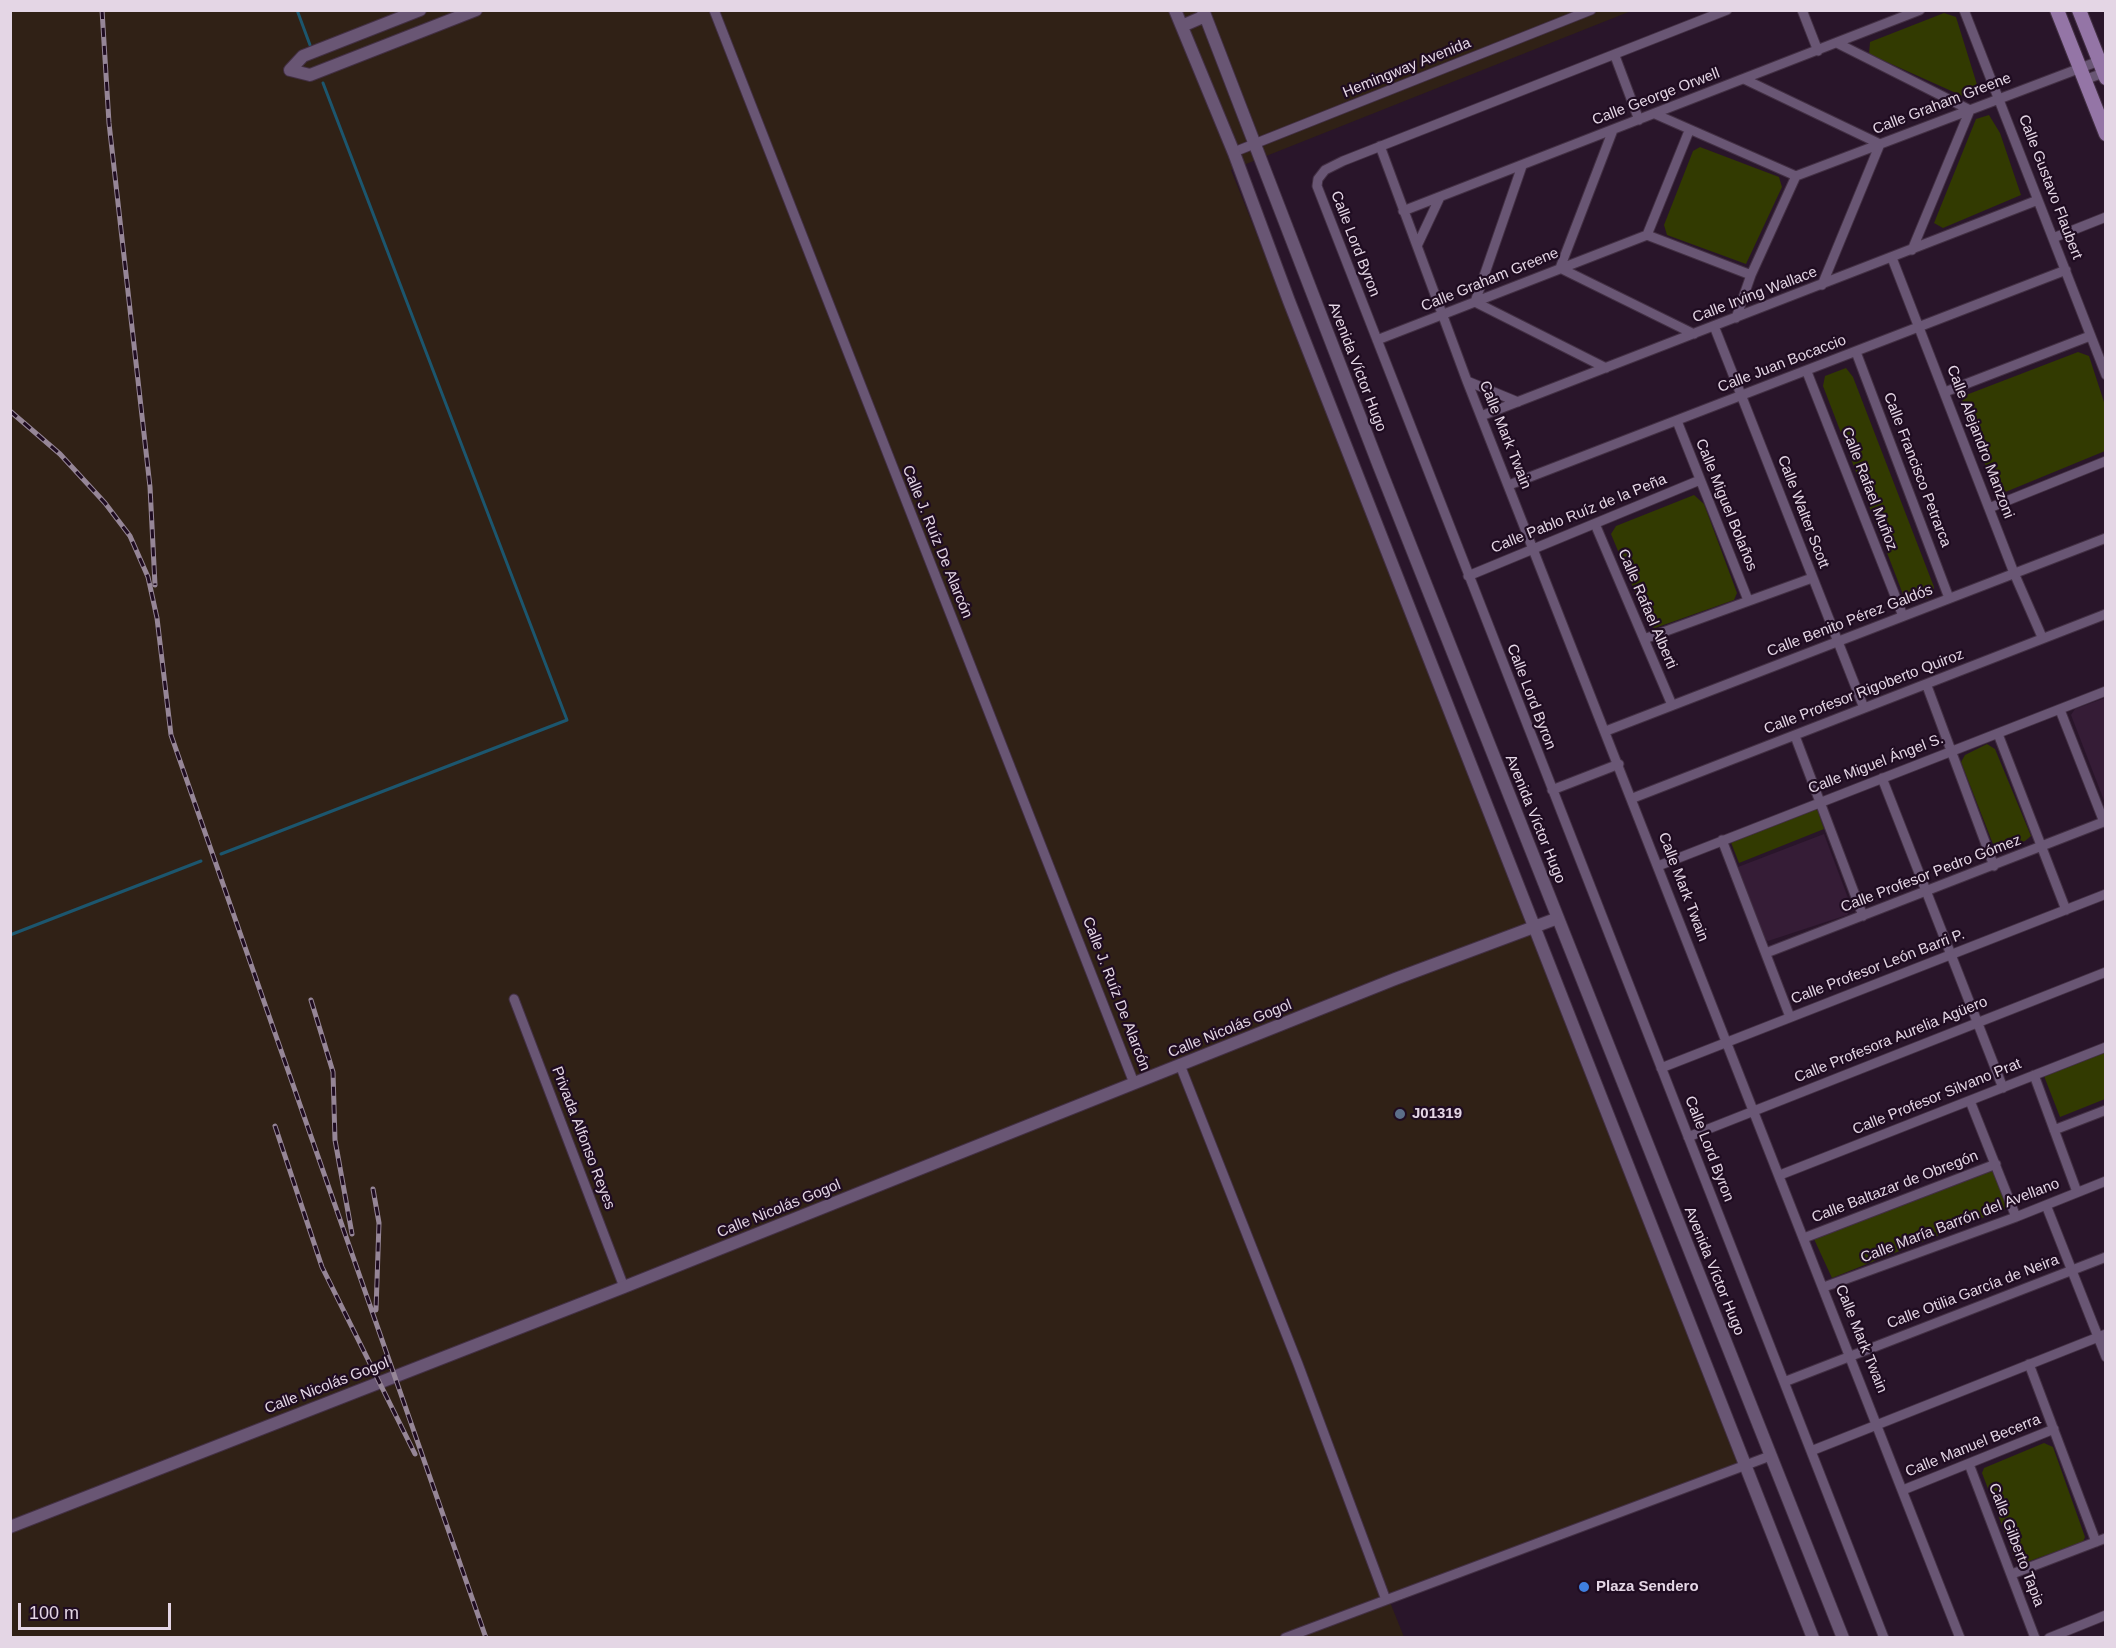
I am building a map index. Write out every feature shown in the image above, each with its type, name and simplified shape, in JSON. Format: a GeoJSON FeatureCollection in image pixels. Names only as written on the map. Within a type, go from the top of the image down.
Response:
{"type":"FeatureCollection","features":[{"type":"Feature","properties":{"kind":"main road"},"geometry":{"type":"LineString","coordinates":[[2057,10],[2106,134]]}},
{"type":"Feature","properties":{"kind":"main road"},"geometry":{"type":"LineString","coordinates":[[2079,10],[2103,71]]}},
{"type":"Feature","properties":{"kind":"street"},"geometry":{"type":"LineString","coordinates":[[420,10],[336,45],[303,56],[290,70],[310,75],[476,10]]}},
{"type":"Feature","properties":{"kind":"street","name":"Calle J. Ruíz De Alarcón"},"geometry":{"type":"LineString","coordinates":[[714,10],[1134,1083]]}},
{"type":"Feature","properties":{"kind":"street"},"geometry":{"type":"LineString","coordinates":[[1175,10],[1234,152],[1289,301],[1813,1638]]}},
{"type":"Feature","properties":{"kind":"street","name":"Hemingway Avenida"},"geometry":{"type":"LineString","coordinates":[[1234,152],[1591,10]]}},
{"type":"Feature","properties":{"kind":"street","name":"Calle Lord Byron"},"geometry":{"type":"LineString","coordinates":[[1727,10],[1615,56],[1380,146],[1325,170],[1318,179],[1317,186],[1884,1638]]}},
{"type":"Feature","properties":{"kind":"street"},"geometry":{"type":"LineString","coordinates":[[1802,10],[1818,51]]}},
{"type":"Feature","properties":{"kind":"street","name":"Calle George Orwell"},"geometry":{"type":"LineString","coordinates":[[1403,211],[1920,10]]}},
{"type":"Feature","properties":{"kind":"street","name":"Calle Gustavo Flaubert"},"geometry":{"type":"LineString","coordinates":[[1964,10],[2106,375]]}},
{"type":"Feature","properties":{"kind":"street"},"geometry":{"type":"LineString","coordinates":[[1182,26],[1204,13]]}},
{"type":"Feature","properties":{"kind":"street","name":"Avenida Víctor Hugo"},"geometry":{"type":"LineString","coordinates":[[1204,13],[1843,1638]]}},
{"type":"Feature","properties":{"kind":"street"},"geometry":{"type":"LineString","coordinates":[[1837,43],[1970,110],[1912,250]]}},
{"type":"Feature","properties":{"kind":"street"},"geometry":{"type":"LineString","coordinates":[[336,45],[343,63]]}},
{"type":"Feature","properties":{"kind":"street"},"geometry":{"type":"LineString","coordinates":[[1615,56],[1640,120]]}},
{"type":"Feature","properties":{"kind":"street","name":"Calle Graham Greene"},"geometry":{"type":"LineString","coordinates":[[1796,176],[2000,99],[2082,74],[2103,71]]}},
{"type":"Feature","properties":{"kind":"street"},"geometry":{"type":"LineString","coordinates":[[1744,79],[1880,144],[1822,285]]}},
{"type":"Feature","properties":{"kind":"street"},"geometry":{"type":"LineString","coordinates":[[1655,114],[1689,131],[1796,176],[1751,275],[1736,318]]}},
{"type":"Feature","properties":{"kind":"street"},"geometry":{"type":"LineString","coordinates":[[1613,130],[1560,268],[1694,334]]}},
{"type":"Feature","properties":{"kind":"street"},"geometry":{"type":"LineString","coordinates":[[1689,131],[1647,235],[1751,275]]}},
{"type":"Feature","properties":{"kind":"street","name":"Calle Mark Twain"},"geometry":{"type":"LineString","coordinates":[[1380,146],[1467,381],[1633,798],[1960,1638]]}},
{"type":"Feature","properties":{"kind":"street"},"geometry":{"type":"LineString","coordinates":[[1522,166],[1475,302],[1606,368]]}},
{"type":"Feature","properties":{"kind":"street"},"geometry":{"type":"LineString","coordinates":[[1417,246],[1440,197]]}},
{"type":"Feature","properties":{"kind":"street","name":"Calle Irving Wallace"},"geometry":{"type":"LineString","coordinates":[[1481,416],[2038,200]]}},
{"type":"Feature","properties":{"kind":"street"},"geometry":{"type":"LineString","coordinates":[[2053,238],[2106,217]]}},
{"type":"Feature","properties":{"kind":"street","name":"Calle Graham Greene"},"geometry":{"type":"LineString","coordinates":[[1377,340],[1647,235]]}},
{"type":"Feature","properties":{"kind":"street","name":"Calle Alejandro Manzoni"},"geometry":{"type":"LineString","coordinates":[[1892,258],[1920,325],[2014,573],[2042,637]]}},
{"type":"Feature","properties":{"kind":"street","name":"Calle Juan Bocaccio"},"geometry":{"type":"LineString","coordinates":[[1509,485],[1807,372],[1920,325],[2066,270]]}},
{"type":"Feature","properties":{"kind":"street","name":"Calle Walter Scott"},"geometry":{"type":"LineString","coordinates":[[1714,326],[1864,708]]}},
{"type":"Feature","properties":{"kind":"street"},"geometry":{"type":"LineString","coordinates":[[1945,392],[2090,336]]}},
{"type":"Feature","properties":{"kind":"street","name":"Calle Francisco Petrarca"},"geometry":{"type":"LineString","coordinates":[[1856,352],[1949,598]]}},
{"type":"Feature","properties":{"kind":"street","name":"Calle Rafael Muñoz"},"geometry":{"type":"LineString","coordinates":[[1807,372],[1903,616]]}},
{"type":"Feature","properties":{"kind":"street"},"geometry":{"type":"LineString","coordinates":[[1467,381],[1518,402]]}},
{"type":"Feature","properties":{"kind":"street","name":"Calle Miguel Bolaños"},"geometry":{"type":"LineString","coordinates":[[1677,421],[1749,600]]}},
{"type":"Feature","properties":{"kind":"street"},"geometry":{"type":"LineString","coordinates":[[1989,508],[2106,461]]}},
{"type":"Feature","properties":{"kind":"street","name":"Calle Pablo Ruíz de la Peña"},"geometry":{"type":"LineString","coordinates":[[1468,576],[1700,480]]}},
{"type":"Feature","properties":{"kind":"street","name":"Calle Rafael Alberti"},"geometry":{"type":"LineString","coordinates":[[1594,524],[1672,705]]}},
{"type":"Feature","properties":{"kind":"street","name":"Calle Benito Pérez Galdós"},"geometry":{"type":"LineString","coordinates":[[1606,731],[2106,538]]}},
{"type":"Feature","properties":{"kind":"street"},"geometry":{"type":"LineString","coordinates":[[1644,639],[1812,578]]}},
{"type":"Feature","properties":{"kind":"street","name":"Calle Profesor Rigoberto Quiroz"},"geometry":{"type":"LineString","coordinates":[[1633,798],[1864,708],[1927,686],[2042,637],[2106,614]]}},
{"type":"Feature","properties":{"kind":"street"},"geometry":{"type":"LineString","coordinates":[[1927,686],[1994,866]]}},
{"type":"Feature","properties":{"kind":"street","name":"Calle Miguel Ángel S."},"geometry":{"type":"LineString","coordinates":[[1658,866],[2106,691]]}},
{"type":"Feature","properties":{"kind":"street"},"geometry":{"type":"LineString","coordinates":[[2060,710],[2105,822]]}},
{"type":"Feature","properties":{"kind":"street"},"geometry":{"type":"LineString","coordinates":[[1998,734],[2066,910]]}},
{"type":"Feature","properties":{"kind":"street"},"geometry":{"type":"LineString","coordinates":[[1795,736],[1863,916]]}},
{"type":"Feature","properties":{"kind":"street"},"geometry":{"type":"LineString","coordinates":[[1552,790],[1619,764]]}},
{"type":"Feature","properties":{"kind":"street"},"geometry":{"type":"LineString","coordinates":[[1882,778],[2003,1088]]}},
{"type":"Feature","properties":{"kind":"street","name":"Calle Profesor Pedro Gómez"},"geometry":{"type":"LineString","coordinates":[[1766,953],[2105,822]]}},
{"type":"Feature","properties":{"kind":"street"},"geometry":{"type":"LineString","coordinates":[[1722,840],[1790,1017]]}},
{"type":"Feature","properties":{"kind":"street","name":"Calle Profesor León Barri P."},"geometry":{"type":"LineString","coordinates":[[1661,1068],[2106,894]]}},
{"type":"Feature","properties":{"kind":"street","name":"Calle Nicolás Gogol"},"geometry":{"type":"LineString","coordinates":[[10,1527],[624,1287],[1179,1065],[1558,918]]}},
{"type":"Feature","properties":{"kind":"street","name":"Calle Profesora Aurelia Agüero"},"geometry":{"type":"LineString","coordinates":[[1688,1137],[2106,972]]}},
{"type":"Feature","properties":{"kind":"street","name":"Privada Alfonso Reyes"},"geometry":{"type":"LineString","coordinates":[[514,999],[624,1287]]}},
{"type":"Feature","properties":{"kind":"street","name":"Calle Profesor Silvano Prat"},"geometry":{"type":"LineString","coordinates":[[1780,1175],[2106,1047]]}},
{"type":"Feature","properties":{"kind":"street"},"geometry":{"type":"LineString","coordinates":[[1179,1065],[1298,1364],[1386,1600]]}},
{"type":"Feature","properties":{"kind":"street"},"geometry":{"type":"LineString","coordinates":[[2034,1075],[2077,1192]]}},
{"type":"Feature","properties":{"kind":"street"},"geometry":{"type":"LineString","coordinates":[[1970,1101],[2016,1217]]}},
{"type":"Feature","properties":{"kind":"street"},"geometry":{"type":"LineString","coordinates":[[2054,1130],[2106,1110]]}},
{"type":"Feature","properties":{"kind":"street","name":"Calle Baltazar de Obregón"},"geometry":{"type":"LineString","coordinates":[[1804,1238],[1996,1164]]}},
{"type":"Feature","properties":{"kind":"street","name":"Calle María Barrón del Avellano"},"geometry":{"type":"LineString","coordinates":[[1824,1287],[2016,1217],[2106,1181]]}},
{"type":"Feature","properties":{"kind":"street"},"geometry":{"type":"LineString","coordinates":[[2046,1205],[2102,1335],[2106,1357]]}},
{"type":"Feature","properties":{"kind":"street","name":"Calle Otilia García de Neira"},"geometry":{"type":"LineString","coordinates":[[1784,1382],[2106,1257]]}},
{"type":"Feature","properties":{"kind":"street"},"geometry":{"type":"LineString","coordinates":[[1811,1450],[2102,1335]]}},
{"type":"Feature","properties":{"kind":"street"},"geometry":{"type":"LineString","coordinates":[[2029,1364],[2096,1542]]}},
{"type":"Feature","properties":{"kind":"street","name":"Calle Manuel Becerra"},"geometry":{"type":"LineString","coordinates":[[1903,1490],[2054,1429]]}},
{"type":"Feature","properties":{"kind":"street"},"geometry":{"type":"LineString","coordinates":[[1285,1638],[1770,1456]]}},
{"type":"Feature","properties":{"kind":"street","name":"Calle Gilberto Tapia"},"geometry":{"type":"LineString","coordinates":[[1969,1464],[2035,1638]]}},
{"type":"Feature","properties":{"kind":"street"},"geometry":{"type":"LineString","coordinates":[[2012,1574],[2106,1538]]}},
{"type":"Feature","properties":{"kind":"street"},"geometry":{"type":"LineString","coordinates":[[2049,1638],[2106,1615]]}},
{"type":"Feature","properties":{"kind":"shaded area"},"geometry":{"type":"Polygon","coordinates":[[[11,11],[1631,11],[1231,170],[1748,1459],[1388,1597],[1404,1637],[11,1638],[11,11]]]}},
{"type":"Feature","properties":{"kind":"shaded area"},"geometry":{"type":"Polygon","coordinates":[[[2106,698],[2105,803],[2071,715],[2075,709],[2106,698]]]}},
{"type":"Feature","properties":{"kind":"shaded area"},"geometry":{"type":"Polygon","coordinates":[[[1824,834],[1851,906],[1849,912],[1847,915],[1768,941],[1765,939],[1738,867],[1824,834]]]}},
{"type":"Feature","properties":{"kind":"green space"},"geometry":{"type":"Polygon","coordinates":[[[1944,13],[1956,17],[1979,91],[1967,98],[1869,54],[1870,42],[1944,13]]]}},
{"type":"Feature","properties":{"kind":"green space"},"geometry":{"type":"Polygon","coordinates":[[[1989,115],[2000,133],[2021,195],[1943,228],[1934,223],[1976,119],[1989,115]]]}},
{"type":"Feature","properties":{"kind":"green space"},"geometry":{"type":"Polygon","coordinates":[[[1700,147],[1779,177],[1782,187],[1746,264],[1667,235],[1664,225],[1693,151],[1700,147]]]}},
{"type":"Feature","properties":{"kind":"green space"},"geometry":{"type":"Polygon","coordinates":[[[2078,352],[2089,356],[2105,405],[2105,451],[2003,493],[1995,490],[1961,403],[1966,395],[2078,352]]]}},
{"type":"Feature","properties":{"kind":"green space"},"geometry":{"type":"Polygon","coordinates":[[[1846,368],[1853,377],[1934,587],[1931,597],[1914,601],[1904,597],[1823,386],[1825,376],[1846,368]]]}},
{"type":"Feature","properties":{"kind":"green space"},"geometry":{"type":"Polygon","coordinates":[[[1694,495],[1704,504],[1737,593],[1734,600],[1655,628],[1649,626],[1611,534],[1616,526],[1694,495]]]}},
{"type":"Feature","properties":{"kind":"green space"},"geometry":{"type":"Polygon","coordinates":[[[1987,744],[1995,749],[2031,836],[2025,841],[2000,849],[1993,844],[1961,762],[1965,755],[1987,744]]]}},
{"type":"Feature","properties":{"kind":"green space"},"geometry":{"type":"Polygon","coordinates":[[[1816,806],[1824,829],[1739,863],[1730,840],[1816,806]]]}},
{"type":"Feature","properties":{"kind":"green space"},"geometry":{"type":"Polygon","coordinates":[[[2105,1052],[2105,1099],[2060,1117],[2044,1076],[2105,1052]]]}},
{"type":"Feature","properties":{"kind":"green space"},"geometry":{"type":"Polygon","coordinates":[[[1992,1168],[2007,1208],[1832,1278],[1814,1239],[1992,1168]]]}},
{"type":"Feature","properties":{"kind":"green space"},"geometry":{"type":"Polygon","coordinates":[[[2044,1443],[2053,1447],[2085,1537],[2083,1542],[2021,1564],[2016,1562],[1982,1473],[1984,1468],[2044,1443]]]}},
{"type":"Feature","properties":{"kind":"waterway"},"geometry":{"type":"LineString","coordinates":[[297,10],[310,45]]}},
{"type":"Feature","properties":{"kind":"waterway"},"geometry":{"type":"LineString","coordinates":[[221,854],[567,720],[323,83]]}},
{"type":"Feature","properties":{"kind":"waterway"},"geometry":{"type":"LineString","coordinates":[[10,935],[201,861]]}},
{"type":"Feature","properties":{"kind":"railway"},"geometry":{"type":"LineString","coordinates":[[102,10],[109,123],[150,487],[155,585]]}},
{"type":"Feature","properties":{"kind":"railway"},"geometry":{"type":"LineString","coordinates":[[10,411],[60,454],[105,503],[130,536],[148,577],[157,618],[171,735],[486,1638]]}},
{"type":"Feature","properties":{"kind":"railway"},"geometry":{"type":"LineString","coordinates":[[311,1000],[333,1072],[335,1140],[352,1234]]}},
{"type":"Feature","properties":{"kind":"railway"},"geometry":{"type":"LineString","coordinates":[[275,1126],[322,1267],[415,1454]]}},
{"type":"Feature","properties":{"kind":"railway"},"geometry":{"type":"LineString","coordinates":[[373,1189],[379,1223],[376,1310]]}},
{"type":"Feature","properties":{"kind":"place","name":"J01319"},"geometry":{"type":"Point","coordinates":[1400,1114]}},
{"type":"Feature","properties":{"kind":"place","name":"Plaza Sendero"},"geometry":{"type":"Point","coordinates":[1584,1587]}}]}
